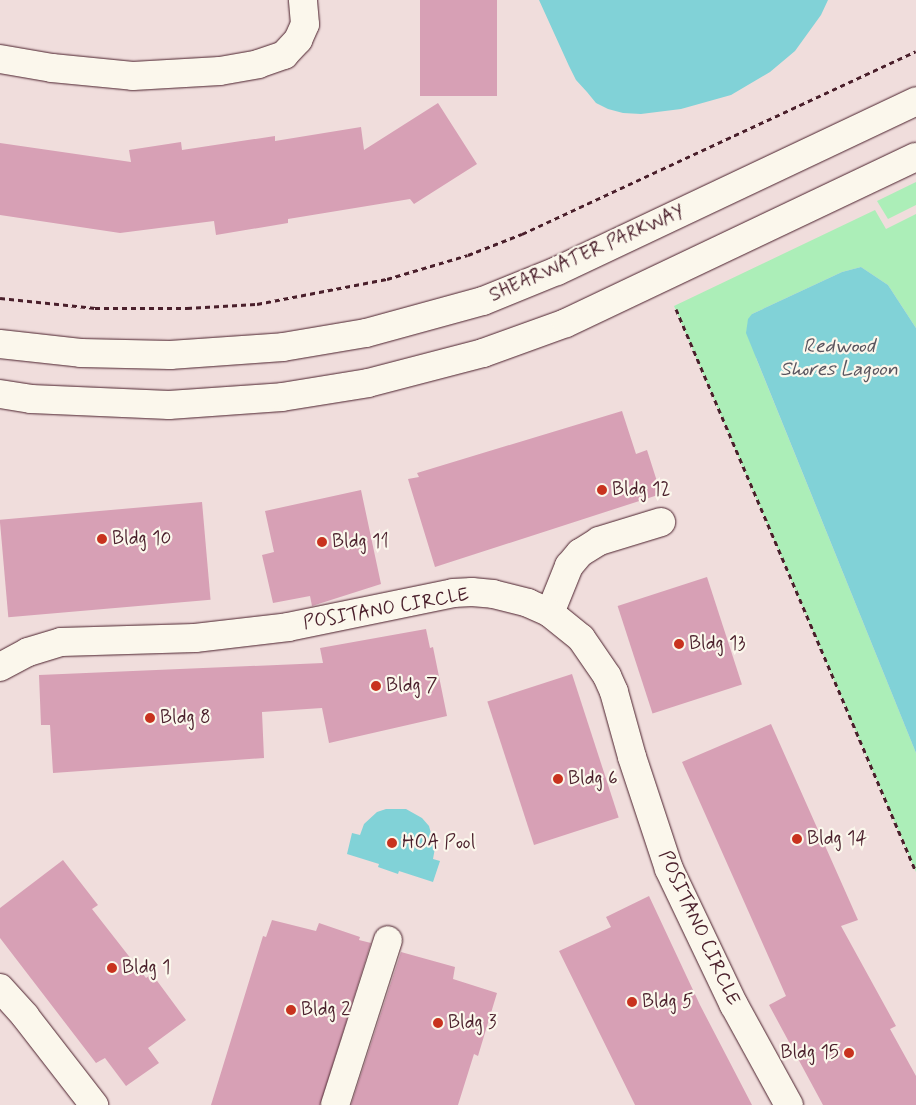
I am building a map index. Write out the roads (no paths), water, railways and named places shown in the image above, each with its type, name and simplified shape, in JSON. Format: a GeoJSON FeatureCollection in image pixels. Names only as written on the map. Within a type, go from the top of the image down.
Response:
{"type":"FeatureCollection","features":[{"type":"Feature","properties":{"kind":"street"},"geometry":{"type":"LineString","coordinates":[[0,59],[52,68],[133,76],[220,71],[258,64],[284,55],[294,46],[301,35],[305,18],[303,0]]}},
{"type":"Feature","properties":{"kind":"street","name":"SHEARWATER PARKWAY"},"geometry":{"type":"LineString","coordinates":[[0,344],[81,353],[170,355],[283,347],[366,333],[483,301],[557,271],[916,101]]}},
{"type":"Feature","properties":{"kind":"street"},"geometry":{"type":"LineString","coordinates":[[0,394],[32,399],[169,405],[282,397],[368,383],[483,353],[566,322],[916,157]]}},
{"type":"Feature","properties":{"kind":"street"},"geometry":{"type":"LineString","coordinates":[[550,613],[570,566],[580,553],[600,541],[661,522]]}},
{"type":"Feature","properties":{"kind":"street","name":"POSITANO CIRCLE"},"geometry":{"type":"LineString","coordinates":[[0,667],[28,652],[61,642],[195,638],[288,627],[453,593],[493,594],[528,603],[550,613],[581,638],[607,676],[614,692],[632,756],[669,869],[734,1005],[789,1105]]}},
{"type":"Feature","properties":{"kind":"street"},"geometry":{"type":"LineString","coordinates":[[335,1105],[388,940]]}},
{"type":"Feature","properties":{"kind":"street"},"geometry":{"type":"LineString","coordinates":[[0,988],[25,1016],[94,1105]]}},
{"type":"Feature","properties":{"kind":"water"},"geometry":{"type":"Polygon","coordinates":[[[539,0],[828,0],[821,15],[795,51],[770,72],[731,95],[681,109],[641,114],[623,113],[596,103],[576,80],[539,0]]]}},
{"type":"Feature","properties":{"kind":"water","name":"Redwood Shores Lagoon"},"geometry":{"type":"Polygon","coordinates":[[[861,267],[888,285],[916,328],[916,753],[746,333],[748,319],[752,314],[842,272],[861,267]]]}},
{"type":"Feature","properties":{"kind":"water","name":"HOA Pool"},"geometry":{"type":"Polygon","coordinates":[[[386,809],[406,809],[422,818],[429,826],[435,848],[433,859],[440,861],[433,882],[399,871],[398,874],[378,867],[379,864],[347,854],[352,833],[360,835],[364,824],[377,812],[386,809]]]}},
{"type":"Feature","properties":{"kind":"place","name":"Bldg 12"},"geometry":{"type":"Point","coordinates":[602,490]}},
{"type":"Feature","properties":{"kind":"place","name":"Bldg 10"},"geometry":{"type":"Point","coordinates":[102,539]}},
{"type":"Feature","properties":{"kind":"place","name":"Bldg 11"},"geometry":{"type":"Point","coordinates":[322,542]}},
{"type":"Feature","properties":{"kind":"place","name":"Bldg 13"},"geometry":{"type":"Point","coordinates":[679,644]}},
{"type":"Feature","properties":{"kind":"place","name":"Bldg 7"},"geometry":{"type":"Point","coordinates":[376,686]}},
{"type":"Feature","properties":{"kind":"place","name":"Bldg 8"},"geometry":{"type":"Point","coordinates":[150,718]}},
{"type":"Feature","properties":{"kind":"place","name":"Bldg 6"},"geometry":{"type":"Point","coordinates":[558,779]}},
{"type":"Feature","properties":{"kind":"place","name":"Bldg 14"},"geometry":{"type":"Point","coordinates":[797,839]}},
{"type":"Feature","properties":{"kind":"place","name":"HOA Pool"},"geometry":{"type":"Point","coordinates":[392,843]}},
{"type":"Feature","properties":{"kind":"place","name":"Bldg 1"},"geometry":{"type":"Point","coordinates":[112,968]}},
{"type":"Feature","properties":{"kind":"place","name":"Bldg 5"},"geometry":{"type":"Point","coordinates":[632,1002]}},
{"type":"Feature","properties":{"kind":"place","name":"Bldg 2"},"geometry":{"type":"Point","coordinates":[291,1010]}},
{"type":"Feature","properties":{"kind":"place","name":"Bldg 3"},"geometry":{"type":"Point","coordinates":[438,1023]}},
{"type":"Feature","properties":{"kind":"place","name":"Bldg 15"},"geometry":{"type":"Point","coordinates":[849,1053]}}]}
